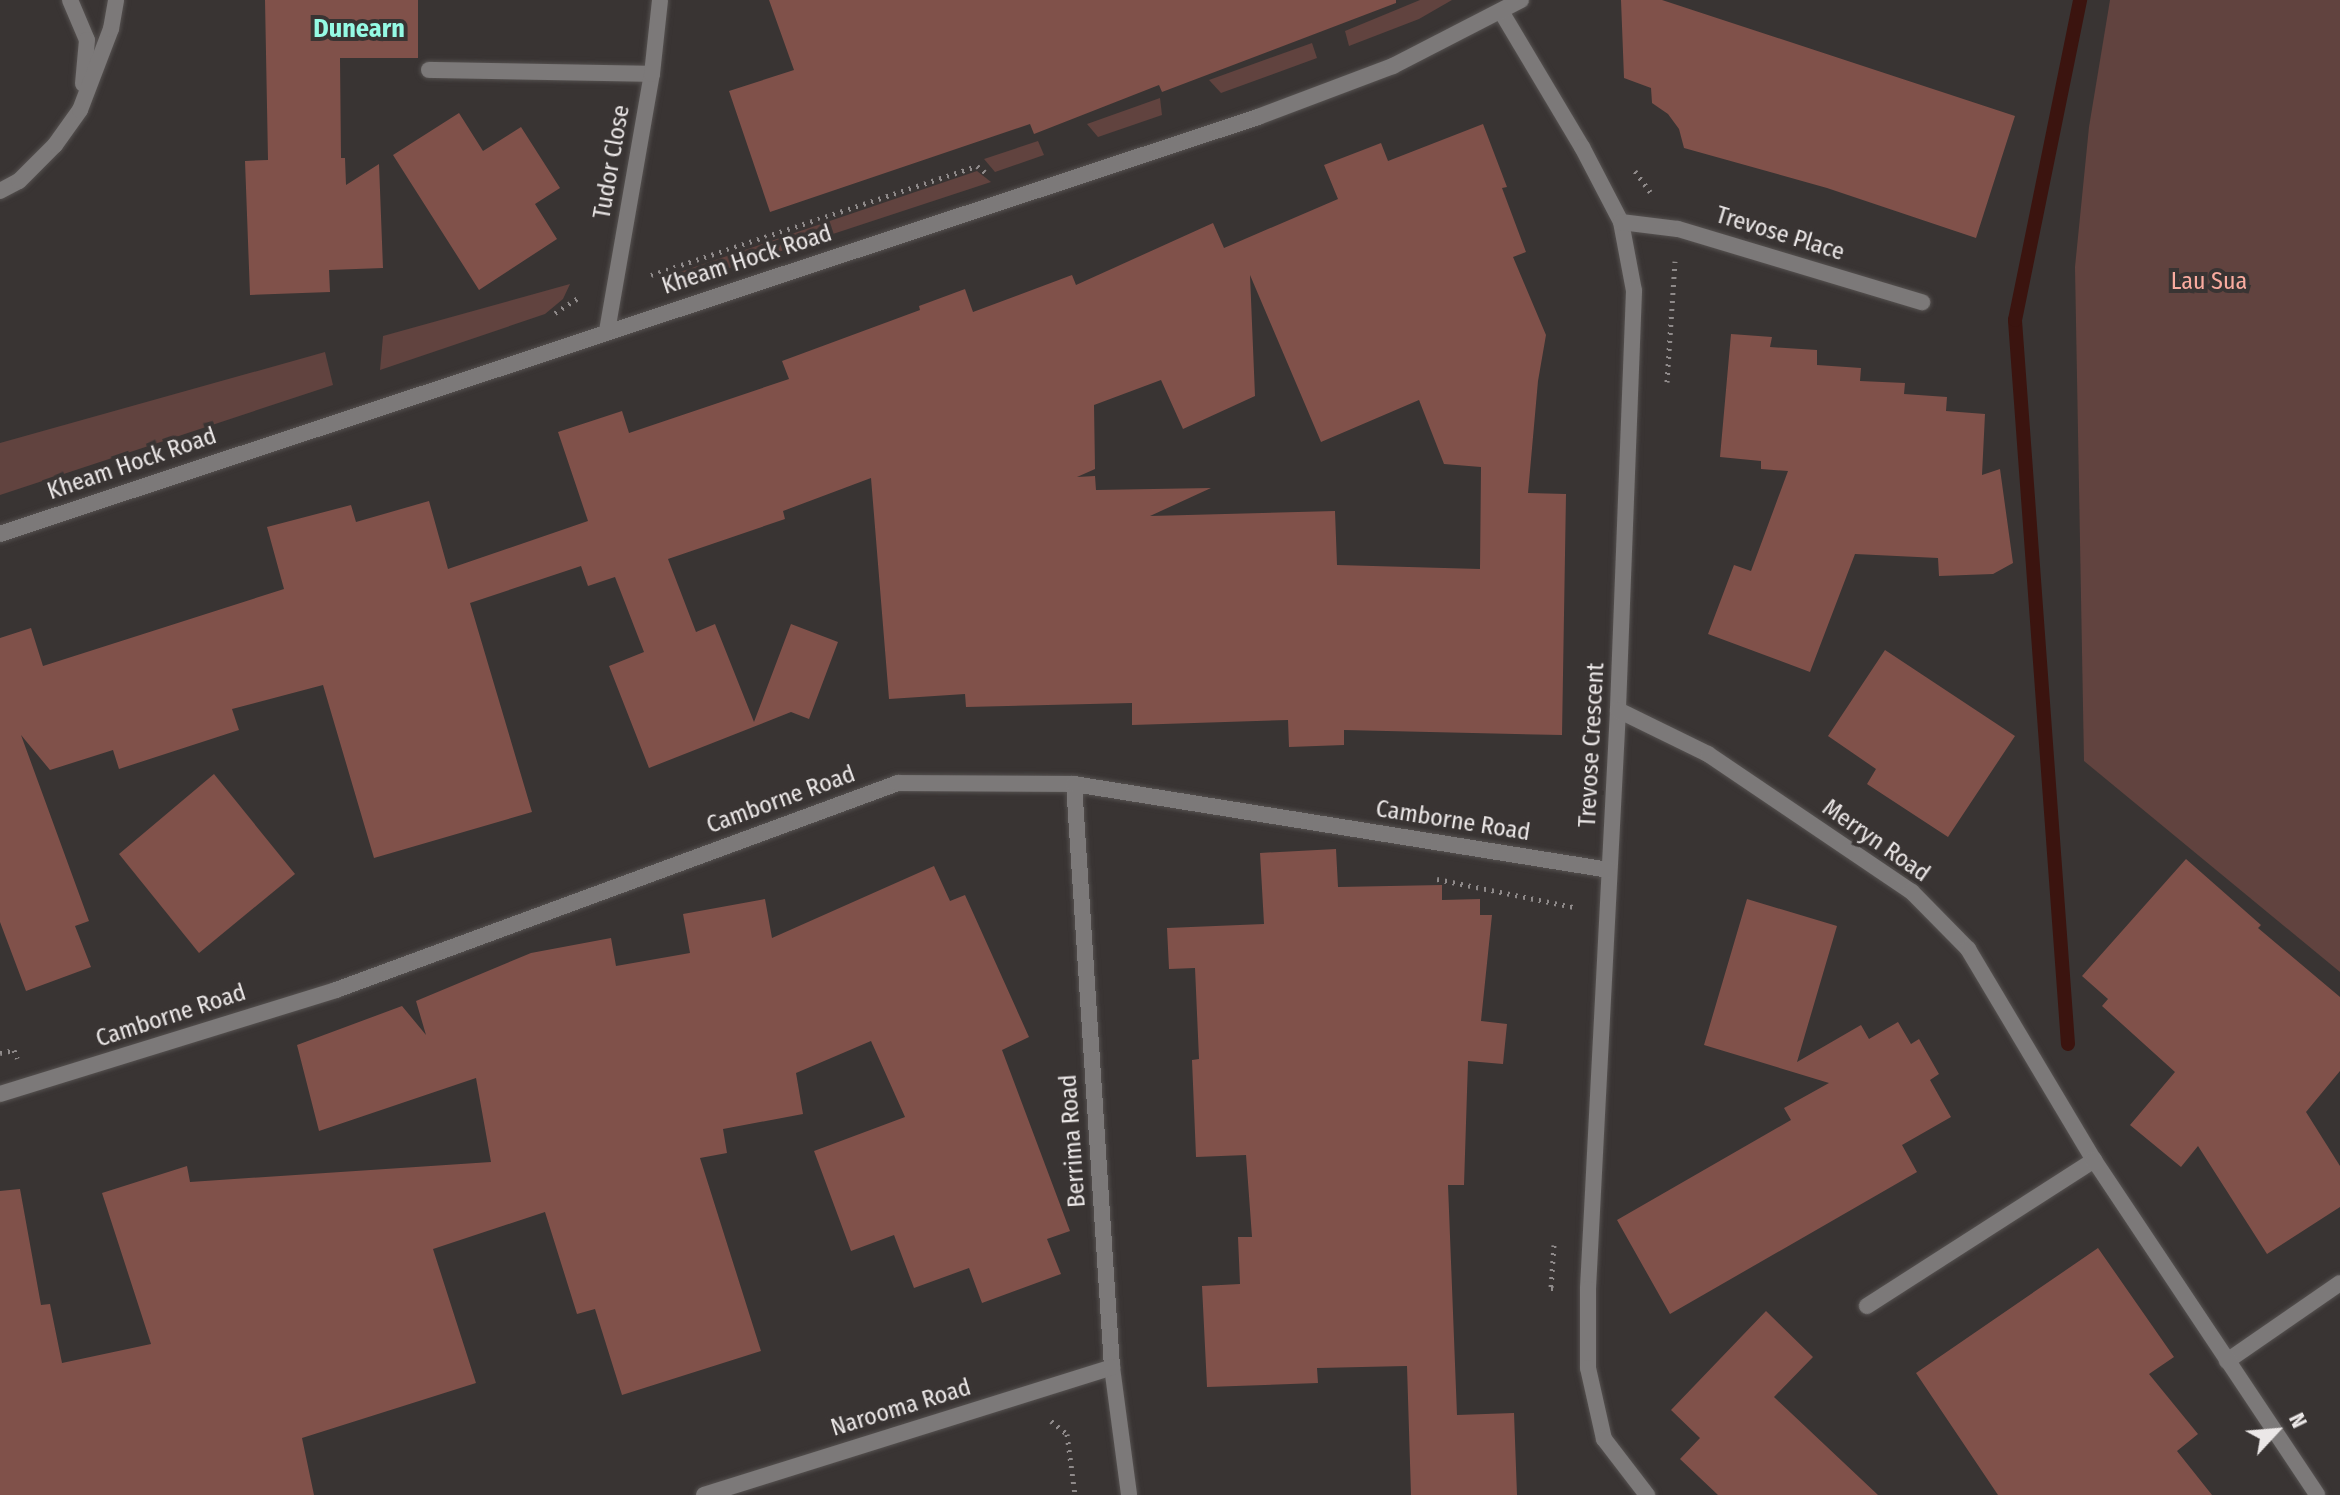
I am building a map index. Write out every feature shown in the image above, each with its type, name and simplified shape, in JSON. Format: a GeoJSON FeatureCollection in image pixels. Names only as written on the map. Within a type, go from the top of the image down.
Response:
{"type":"FeatureCollection","features":[{"type":"Feature","properties":{"kind":"street"},"geometry":{"type":"LineString","coordinates":[[70,0],[87,40],[80,110]]}},
{"type":"Feature","properties":{"kind":"street"},"geometry":{"type":"LineString","coordinates":[[0,191],[19,181],[55,145],[80,110],[111,29],[116,0]]}},
{"type":"Feature","properties":{"kind":"street","name":"Tudor Close"},"geometry":{"type":"LineString","coordinates":[[607,331],[652,74],[660,0]]}},
{"type":"Feature","properties":{"kind":"street","name":"Kheam Hock Road"},"geometry":{"type":"LineString","coordinates":[[0,534],[1258,117],[1393,66],[1499,6],[1521,0]]}},
{"type":"Feature","properties":{"kind":"street","name":"Trevose Crescent"},"geometry":{"type":"LineString","coordinates":[[1499,6],[1582,147],[1621,222],[1634,291],[1618,710],[1588,1289],[1588,1368],[1604,1439],[1647,1495]]}},
{"type":"Feature","properties":{"kind":"street"},"geometry":{"type":"LineString","coordinates":[[429,70],[652,74]]}},
{"type":"Feature","properties":{"kind":"street","name":"Trevose Place"},"geometry":{"type":"LineString","coordinates":[[1621,222],[1678,229],[1922,302]]}},
{"type":"Feature","properties":{"kind":"street","name":"Merryn Road"},"geometry":{"type":"LineString","coordinates":[[1618,710],[1708,754],[1912,892],[1968,949],[2094,1160],[2317,1495]]}},
{"type":"Feature","properties":{"kind":"street","name":"Camborne Road"},"geometry":{"type":"LineString","coordinates":[[0,1094],[336,990],[898,783],[1074,784],[1609,870]]}},
{"type":"Feature","properties":{"kind":"street","name":"Berrima Road"},"geometry":{"type":"LineString","coordinates":[[1074,784],[1112,1367],[1129,1495]]}},
{"type":"Feature","properties":{"kind":"street"},"geometry":{"type":"LineString","coordinates":[[1867,1306],[2094,1160]]}},
{"type":"Feature","properties":{"kind":"street"},"geometry":{"type":"LineString","coordinates":[[2227,1361],[2340,1283]]}},
{"type":"Feature","properties":{"kind":"street","name":"Narooma Road"},"geometry":{"type":"LineString","coordinates":[[704,1495],[1112,1367]]}},
{"type":"Feature","properties":{"kind":"path"},"geometry":{"type":"LineString","coordinates":[[1045,1419],[1057,1423],[1067,1434],[1075,1495]]}},
{"type":"Feature","properties":{"kind":"green space"},"geometry":{"type":"Polygon","coordinates":[[[1420,0],[1452,0],[1419,19],[1349,46],[1345,31],[1420,0]]]}},
{"type":"Feature","properties":{"kind":"green space","name":"Lau Sua"},"geometry":{"type":"Polygon","coordinates":[[[2110,0],[2340,0],[2340,972],[2084,761],[2075,267],[2089,127],[2110,0]]]}},
{"type":"Feature","properties":{"kind":"green space"},"geometry":{"type":"Polygon","coordinates":[[[1312,43],[1317,58],[1221,93],[1209,80],[1312,43]]]}},
{"type":"Feature","properties":{"kind":"green space"},"geometry":{"type":"Polygon","coordinates":[[[1160,98],[1162,115],[1098,137],[1087,124],[1160,98]]]}},
{"type":"Feature","properties":{"kind":"green space"},"geometry":{"type":"Polygon","coordinates":[[[1038,141],[1044,155],[995,172],[984,159],[1038,141]]]}},
{"type":"Feature","properties":{"kind":"green space"},"geometry":{"type":"Polygon","coordinates":[[[977,171],[991,182],[693,280],[677,273],[977,171]]]}},
{"type":"Feature","properties":{"kind":"green space"},"geometry":{"type":"Polygon","coordinates":[[[570,284],[563,299],[545,314],[380,370],[383,336],[570,284]]]}},
{"type":"Feature","properties":{"kind":"green space"},"geometry":{"type":"Polygon","coordinates":[[[325,352],[333,385],[0,495],[0,443],[325,352]]]}},
{"type":"Feature","properties":{"kind":"building"},"geometry":{"type":"Polygon","coordinates":[[[265,0],[418,0],[418,58],[340,58],[341,158],[345,158],[346,185],[379,164],[383,268],[329,270],[330,292],[250,295],[245,161],[268,160],[265,0]]]}},
{"type":"Feature","properties":{"kind":"building"},"geometry":{"type":"Polygon","coordinates":[[[769,0],[1396,0],[1396,3],[1162,92],[1159,85],[1034,134],[1030,124],[770,212],[729,91],[794,70],[769,0]]]}},
{"type":"Feature","properties":{"kind":"building"},"geometry":{"type":"Polygon","coordinates":[[[1621,0],[1662,0],[2015,116],[1976,238],[1827,188],[1684,148],[1679,129],[1668,114],[1652,103],[1651,88],[1624,78],[1621,0]]]}},
{"type":"Feature","properties":{"kind":"building"},"geometry":{"type":"Polygon","coordinates":[[[459,113],[483,151],[521,127],[560,188],[535,204],[557,239],[479,290],[393,155],[459,113]]]}},
{"type":"Feature","properties":{"kind":"building"},"geometry":{"type":"Polygon","coordinates":[[[1483,124],[1507,187],[1502,188],[1526,252],[1513,257],[1546,335],[1538,381],[1528,493],[1566,494],[1562,735],[1344,730],[1344,745],[1289,747],[1288,720],[1132,725],[1132,703],[966,707],[965,694],[889,699],[871,478],[783,511],[785,519],[668,559],[696,632],[715,624],[754,722],[791,624],[838,642],[809,719],[791,712],[649,768],[609,666],[644,652],[615,577],[588,586],[581,566],[470,603],[532,812],[374,858],[323,685],[232,709],[239,730],[119,769],[113,750],[50,770],[21,735],[89,921],[75,926],[91,967],[26,991],[0,922],[0,638],[31,628],[43,666],[284,589],[267,527],[351,505],[356,522],[429,501],[448,569],[588,521],[558,432],[622,411],[629,433],[789,379],[782,361],[920,310],[919,306],[965,289],[973,312],[1072,275],[1076,285],[1213,223],[1224,248],[1338,199],[1324,165],[1381,143],[1388,161],[1483,124]],[[1250,275],[1255,396],[1183,429],[1161,380],[1094,405],[1095,469],[1077,477],[1095,476],[1096,490],[1211,488],[1150,516],[1335,511],[1337,565],[1480,569],[1481,467],[1444,464],[1419,400],[1321,442],[1250,275]]]}},
{"type":"Feature","properties":{"kind":"building"},"geometry":{"type":"Polygon","coordinates":[[[1731,334],[1772,337],[1770,347],[1817,350],[1817,365],[1861,368],[1860,381],[1905,383],[1904,394],[1947,397],[1946,411],[1985,414],[1982,475],[2000,469],[2013,563],[1993,574],[1939,576],[1938,558],[1855,554],[1810,672],[1708,634],[1734,565],[1751,571],[1788,471],[1761,469],[1761,461],[1720,457],[1731,334]]]}},
{"type":"Feature","properties":{"kind":"building"},"geometry":{"type":"Polygon","coordinates":[[[1885,650],[2015,736],[1948,837],[1867,784],[1876,769],[1828,736],[1885,650]]]}},
{"type":"Feature","properties":{"kind":"building"},"geometry":{"type":"Polygon","coordinates":[[[214,774],[295,874],[199,953],[119,854],[214,774]]]}},
{"type":"Feature","properties":{"kind":"building"},"geometry":{"type":"Polygon","coordinates":[[[1336,849],[1338,887],[1442,885],[1442,900],[1480,899],[1480,915],[1492,915],[1481,1021],[1507,1024],[1503,1064],[1468,1061],[1464,1185],[1448,1185],[1457,1415],[1514,1413],[1517,1495],[1411,1495],[1407,1366],[1317,1368],[1318,1383],[1207,1387],[1202,1286],[1240,1284],[1238,1237],[1252,1237],[1246,1155],[1196,1157],[1192,1060],[1199,1059],[1195,968],[1169,969],[1167,928],[1264,924],[1260,853],[1336,849]]]}},
{"type":"Feature","properties":{"kind":"building"},"geometry":{"type":"Polygon","coordinates":[[[2186,859],[2261,925],[2258,928],[2340,997],[2340,1071],[2306,1112],[2340,1166],[2340,1207],[2267,1254],[2198,1146],[2181,1167],[2130,1125],[2175,1072],[2102,1006],[2108,999],[2082,976],[2186,859]]]}},
{"type":"Feature","properties":{"kind":"building"},"geometry":{"type":"Polygon","coordinates":[[[934,866],[950,901],[965,895],[1029,1037],[1002,1050],[1070,1231],[1047,1239],[1061,1274],[982,1303],[969,1268],[914,1288],[894,1235],[851,1251],[814,1151],[905,1117],[871,1041],[796,1073],[803,1114],[723,1129],[727,1153],[700,1158],[761,1351],[622,1395],[595,1309],[577,1314],[545,1212],[433,1249],[476,1383],[302,1438],[314,1495],[0,1495],[0,1191],[20,1189],[41,1305],[50,1304],[62,1363],[151,1344],[102,1193],[187,1166],[190,1182],[491,1162],[476,1078],[319,1131],[297,1045],[402,1006],[426,1035],[416,1001],[531,953],[611,938],[616,966],[690,953],[683,914],[765,899],[772,938],[934,866]]]}},
{"type":"Feature","properties":{"kind":"building"},"geometry":{"type":"Polygon","coordinates":[[[1747,899],[1837,926],[1797,1062],[1861,1025],[1869,1039],[1898,1022],[1911,1044],[1919,1039],[1939,1074],[1930,1080],[1951,1117],[1902,1145],[1917,1172],[1670,1314],[1617,1220],[1791,1120],[1784,1108],[1829,1083],[1704,1045],[1747,899]]]}},
{"type":"Feature","properties":{"kind":"building"},"geometry":{"type":"Polygon","coordinates":[[[2098,1248],[2174,1357],[2149,1374],[2198,1434],[2177,1451],[2212,1495],[1998,1495],[1916,1373],[2098,1248]]]}},
{"type":"Feature","properties":{"kind":"building"},"geometry":{"type":"Polygon","coordinates":[[[1766,1311],[1813,1357],[1774,1397],[1878,1495],[1718,1495],[1680,1459],[1700,1438],[1671,1410],[1766,1311]]]}},
{"type":"Feature","properties":{"kind":"waterway"},"geometry":{"type":"LineString","coordinates":[[2068,1044],[2015,320],[2080,0]]}},
{"type":"Feature","properties":{"kind":"district","name":"Dunearn"},"geometry":{"type":"Point","coordinates":[359,29]}}]}
